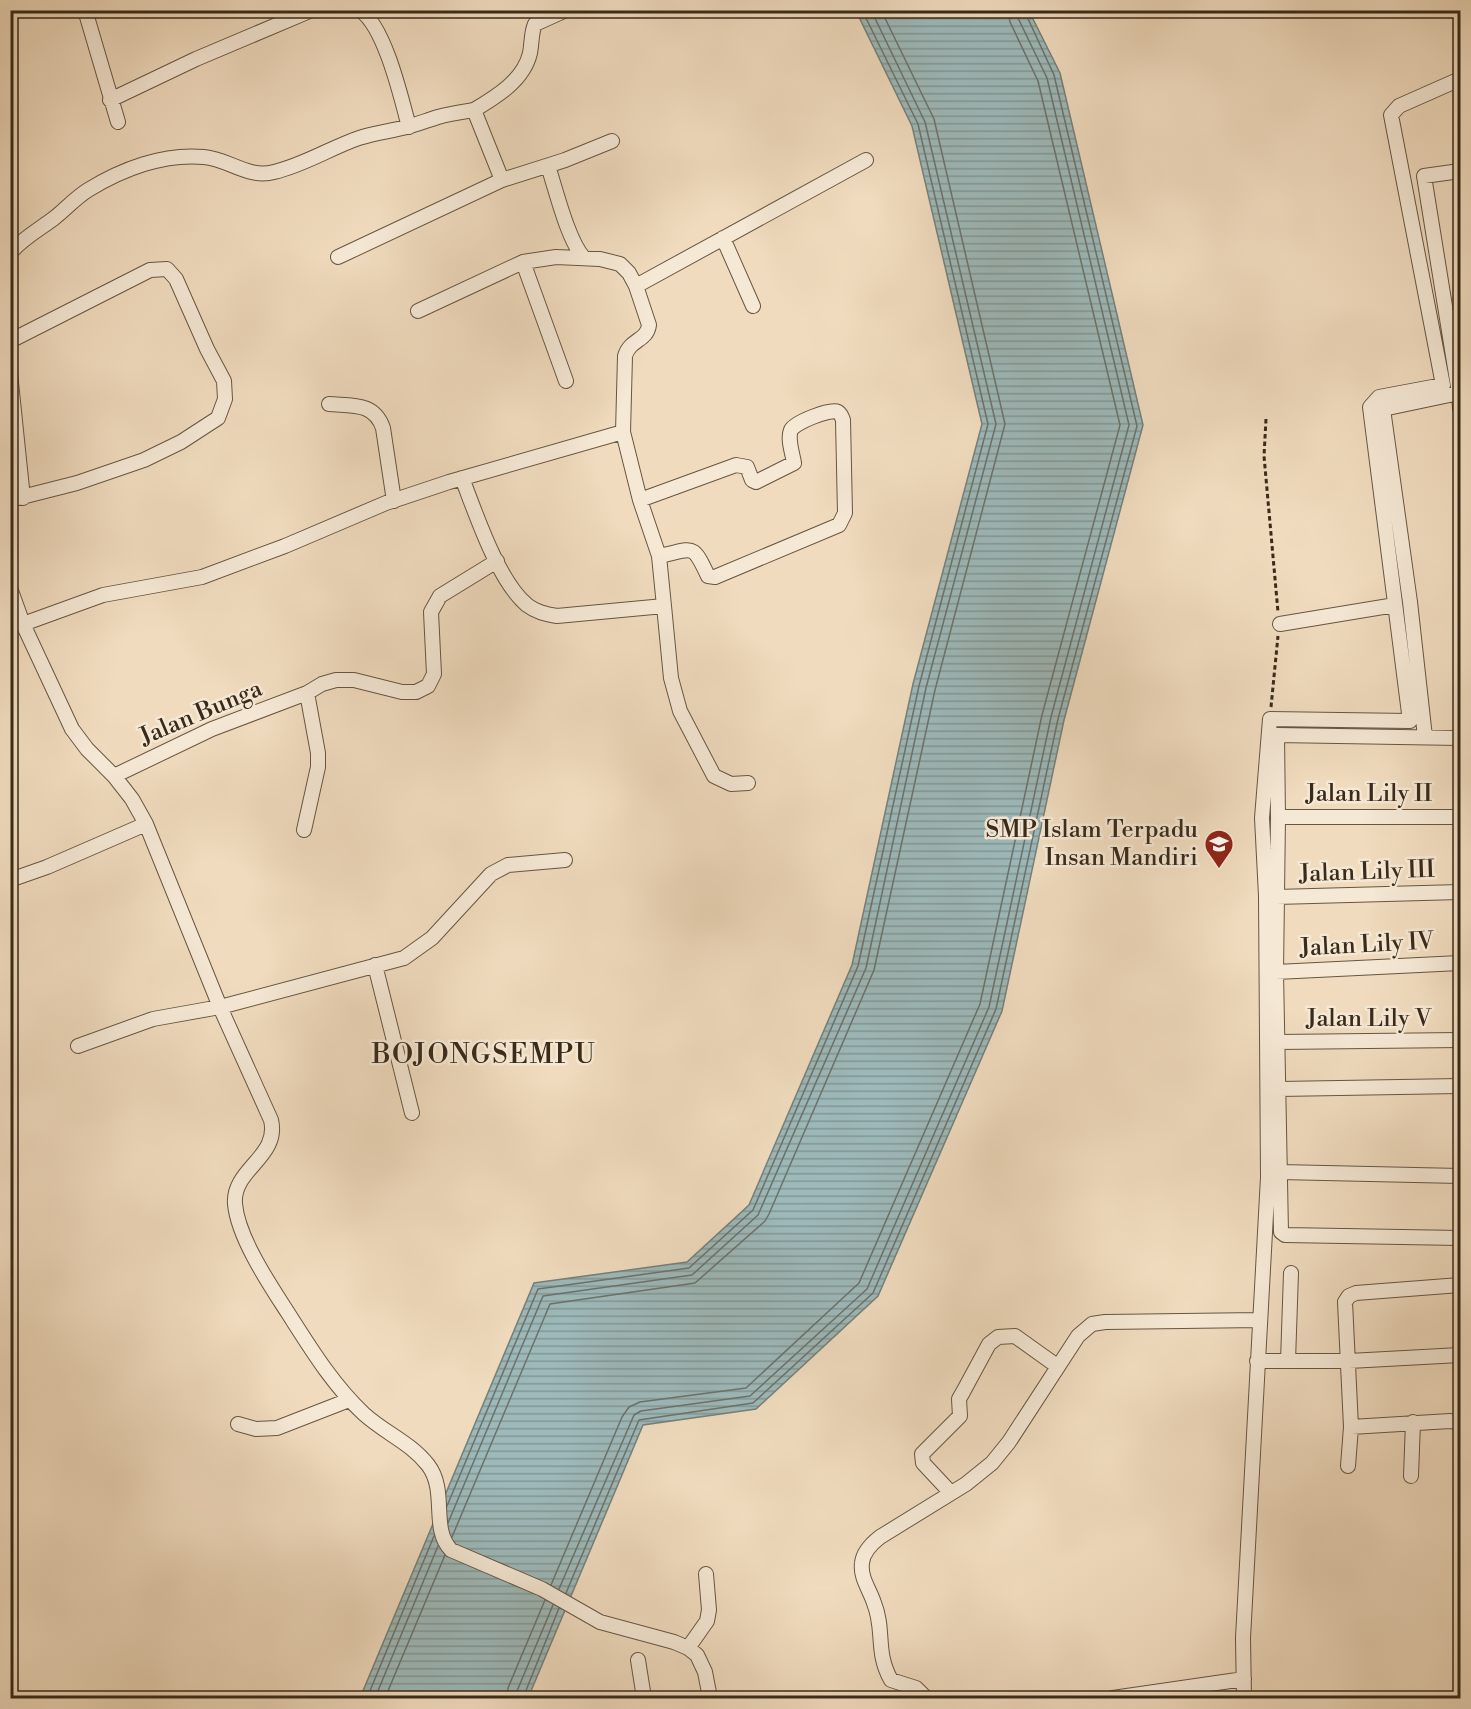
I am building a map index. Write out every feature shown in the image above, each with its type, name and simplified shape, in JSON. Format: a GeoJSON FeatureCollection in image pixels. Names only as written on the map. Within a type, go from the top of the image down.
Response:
{"type":"FeatureCollection","features":[{"type":"Feature","properties":{"kind":"street"},"geometry":{"type":"LineString","coordinates":[[86,10],[118,122]]}},
{"type":"Feature","properties":{"kind":"street"},"geometry":{"type":"LineString","coordinates":[[110,100],[196,59],[312,10]]}},
{"type":"Feature","properties":{"kind":"street"},"geometry":{"type":"LineString","coordinates":[[360,10],[370,18],[385,50],[409,127]]}},
{"type":"Feature","properties":{"kind":"street"},"geometry":{"type":"LineString","coordinates":[[10,253],[25,238],[87,191],[117,174],[151,162],[183,156],[205,157],[221,160],[257,174],[272,173],[359,138],[474,110],[496,97],[526,67],[535,24],[566,10]]}},
{"type":"Feature","properties":{"kind":"street"},"geometry":{"type":"LineString","coordinates":[[1244,1698],[1243,1638],[1258,1320],[1266,1234],[1268,1178],[1266,896],[1262,818],[1270,719],[1410,721],[1370,407],[1379,397],[1443,385],[1391,116],[1399,106],[1461,79]]}},
{"type":"Feature","properties":{"kind":"street"},"geometry":{"type":"LineString","coordinates":[[474,110],[502,180]]}},
{"type":"Feature","properties":{"kind":"street"},"geometry":{"type":"LineString","coordinates":[[338,257],[502,180],[548,166],[612,141]]}},
{"type":"Feature","properties":{"kind":"street"},"geometry":{"type":"LineString","coordinates":[[636,286],[866,160]]}},
{"type":"Feature","properties":{"kind":"street"},"geometry":{"type":"LineString","coordinates":[[548,166],[571,234],[579,253],[584,258]]}},
{"type":"Feature","properties":{"kind":"street"},"geometry":{"type":"LineString","coordinates":[[1425,737],[1410,602],[1383,409],[1460,398],[1424,176],[1461,171]]}},
{"type":"Feature","properties":{"kind":"street"},"geometry":{"type":"LineString","coordinates":[[723,238],[753,306]]}},
{"type":"Feature","properties":{"kind":"street"},"geometry":{"type":"LineString","coordinates":[[418,311],[523,262],[556,257],[611,260],[620,264],[629,273],[636,286],[649,325],[645,335],[629,345],[625,356],[622,432],[640,500],[659,556],[674,693],[714,776],[731,784],[748,783]]}},
{"type":"Feature","properties":{"kind":"street"},"geometry":{"type":"LineString","coordinates":[[523,262],[566,381]]}},
{"type":"Feature","properties":{"kind":"street"},"geometry":{"type":"LineString","coordinates":[[10,341],[150,270],[167,269],[176,279],[207,350],[224,381],[226,390],[218,418],[181,442],[144,460],[17,499],[10,373]]}},
{"type":"Feature","properties":{"kind":"street"},"geometry":{"type":"LineString","coordinates":[[329,404],[367,408],[373,410],[378,417],[383,428],[394,501]]}},
{"type":"Feature","properties":{"kind":"street"},"geometry":{"type":"LineString","coordinates":[[640,500],[736,465],[747,467],[752,480],[756,482],[794,463],[789,435],[795,425],[827,412],[836,411],[843,420],[845,513],[839,525],[715,577],[708,576],[697,553],[691,550],[659,556]]}},
{"type":"Feature","properties":{"kind":"street"},"geometry":{"type":"LineString","coordinates":[[23,624],[103,595],[135,587],[183,582],[231,568],[394,501],[462,478],[622,432]]}},
{"type":"Feature","properties":{"kind":"street"},"geometry":{"type":"LineString","coordinates":[[462,478],[497,561],[515,593],[527,605],[542,614],[557,616],[664,606]]}},
{"type":"Feature","properties":{"kind":"street","name":"Jalan Bunga"},"geometry":{"type":"LineString","coordinates":[[114,776],[212,729],[307,693],[321,684],[336,680],[354,680],[402,692],[416,692],[428,686],[434,674],[431,612],[440,596],[497,561]]}},
{"type":"Feature","properties":{"kind":"street"},"geometry":{"type":"LineString","coordinates":[[10,588],[23,624],[72,729],[132,799],[146,824],[220,1007],[271,1120],[272,1138],[267,1148],[238,1185],[235,1203],[242,1231],[264,1276],[327,1374],[349,1400],[367,1417],[419,1454],[430,1468],[438,1485],[442,1537],[451,1550],[542,1589],[600,1622],[688,1648],[697,1655],[705,1672],[710,1698]]}},
{"type":"Feature","properties":{"kind":"street"},"geometry":{"type":"LineString","coordinates":[[1280,624],[1395,605]]}},
{"type":"Feature","properties":{"kind":"street"},"geometry":{"type":"LineString","coordinates":[[304,830],[318,767],[307,693]]}},
{"type":"Feature","properties":{"kind":"street"},"geometry":{"type":"LineString","coordinates":[[1461,738],[1277,735],[1276,897],[1281,1232],[1285,1236],[1461,1239]]}},
{"type":"Feature","properties":{"kind":"street","name":"Jalan Lily II"},"geometry":{"type":"LineString","coordinates":[[1278,817],[1461,817]]}},
{"type":"Feature","properties":{"kind":"street"},"geometry":{"type":"LineString","coordinates":[[10,880],[146,824]]}},
{"type":"Feature","properties":{"kind":"street"},"geometry":{"type":"LineString","coordinates":[[78,1046],[153,1019],[220,1007],[404,958],[432,938],[491,874],[500,868],[508,865],[565,860]]}},
{"type":"Feature","properties":{"kind":"street","name":"Jalan Lily III"},"geometry":{"type":"LineString","coordinates":[[1276,897],[1461,892]]}},
{"type":"Feature","properties":{"kind":"street","name":"Jalan Lily IV"},"geometry":{"type":"LineString","coordinates":[[1276,972],[1461,963]]}},
{"type":"Feature","properties":{"kind":"street"},"geometry":{"type":"LineString","coordinates":[[375,964],[412,1113]]}},
{"type":"Feature","properties":{"kind":"street","name":"Jalan Lily V"},"geometry":{"type":"LineString","coordinates":[[1277,1042],[1461,1040]]}},
{"type":"Feature","properties":{"kind":"street"},"geometry":{"type":"LineString","coordinates":[[1279,1089],[1461,1086]]}},
{"type":"Feature","properties":{"kind":"street"},"geometry":{"type":"LineString","coordinates":[[1280,1172],[1461,1176]]}},
{"type":"Feature","properties":{"kind":"street"},"geometry":{"type":"LineString","coordinates":[[1288,1361],[1291,1273]]}},
{"type":"Feature","properties":{"kind":"street"},"geometry":{"type":"LineString","coordinates":[[1348,1466],[1349,1360],[1345,1302],[1349,1296],[1356,1293],[1461,1285]]}},
{"type":"Feature","properties":{"kind":"street"},"geometry":{"type":"LineString","coordinates":[[926,1698],[916,1688],[891,1680],[880,1653],[879,1621],[861,1570],[862,1560],[871,1544],[976,1477],[1009,1442],[1078,1336],[1092,1324],[1258,1320]]}},
{"type":"Feature","properties":{"kind":"street"},"geometry":{"type":"LineString","coordinates":[[951,1494],[923,1463],[922,1454],[960,1416],[959,1399],[989,1344],[998,1336],[1015,1336],[1057,1366]]}},
{"type":"Feature","properties":{"kind":"street"},"geometry":{"type":"LineString","coordinates":[[1257,1360],[1349,1360],[1461,1355]]}},
{"type":"Feature","properties":{"kind":"street"},"geometry":{"type":"LineString","coordinates":[[238,1424],[256,1429],[278,1428],[349,1400]]}},
{"type":"Feature","properties":{"kind":"street"},"geometry":{"type":"LineString","coordinates":[[1350,1427],[1413,1422],[1461,1423]]}},
{"type":"Feature","properties":{"kind":"street"},"geometry":{"type":"LineString","coordinates":[[1411,1476],[1413,1422]]}},
{"type":"Feature","properties":{"kind":"street"},"geometry":{"type":"LineString","coordinates":[[688,1648],[707,1621],[709,1610],[706,1574]]}},
{"type":"Feature","properties":{"kind":"street"},"geometry":{"type":"LineString","coordinates":[[638,1660],[644,1698]]}},
{"type":"Feature","properties":{"kind":"street"},"geometry":{"type":"LineString","coordinates":[[1113,1698],[1244,1679]]}},
{"type":"Feature","properties":{"kind":"path"},"geometry":{"type":"LineString","coordinates":[[1266,419],[1264,456],[1280,624],[1270,719]]}},
{"type":"Feature","properties":{"kind":"water"},"geometry":{"type":"Polygon","coordinates":[[[856,11],[1029,11],[1060,73],[1143,425],[1064,720],[1002,1011],[878,1296],[756,1409],[643,1425],[528,1698],[360,1698],[534,1283],[687,1262],[749,1205],[852,965],[913,684],[982,424],[912,126],[856,11]]]}},
{"type":"Feature","properties":{"kind":"place","name":"SMP Islam Terpadu Insan Mandiri"},"geometry":{"type":"Point","coordinates":[1219,870]}},
{"type":"Feature","properties":{"kind":"district","name":"BOJONGSEMPU"},"geometry":{"type":"Point","coordinates":[484,1055]}}]}
